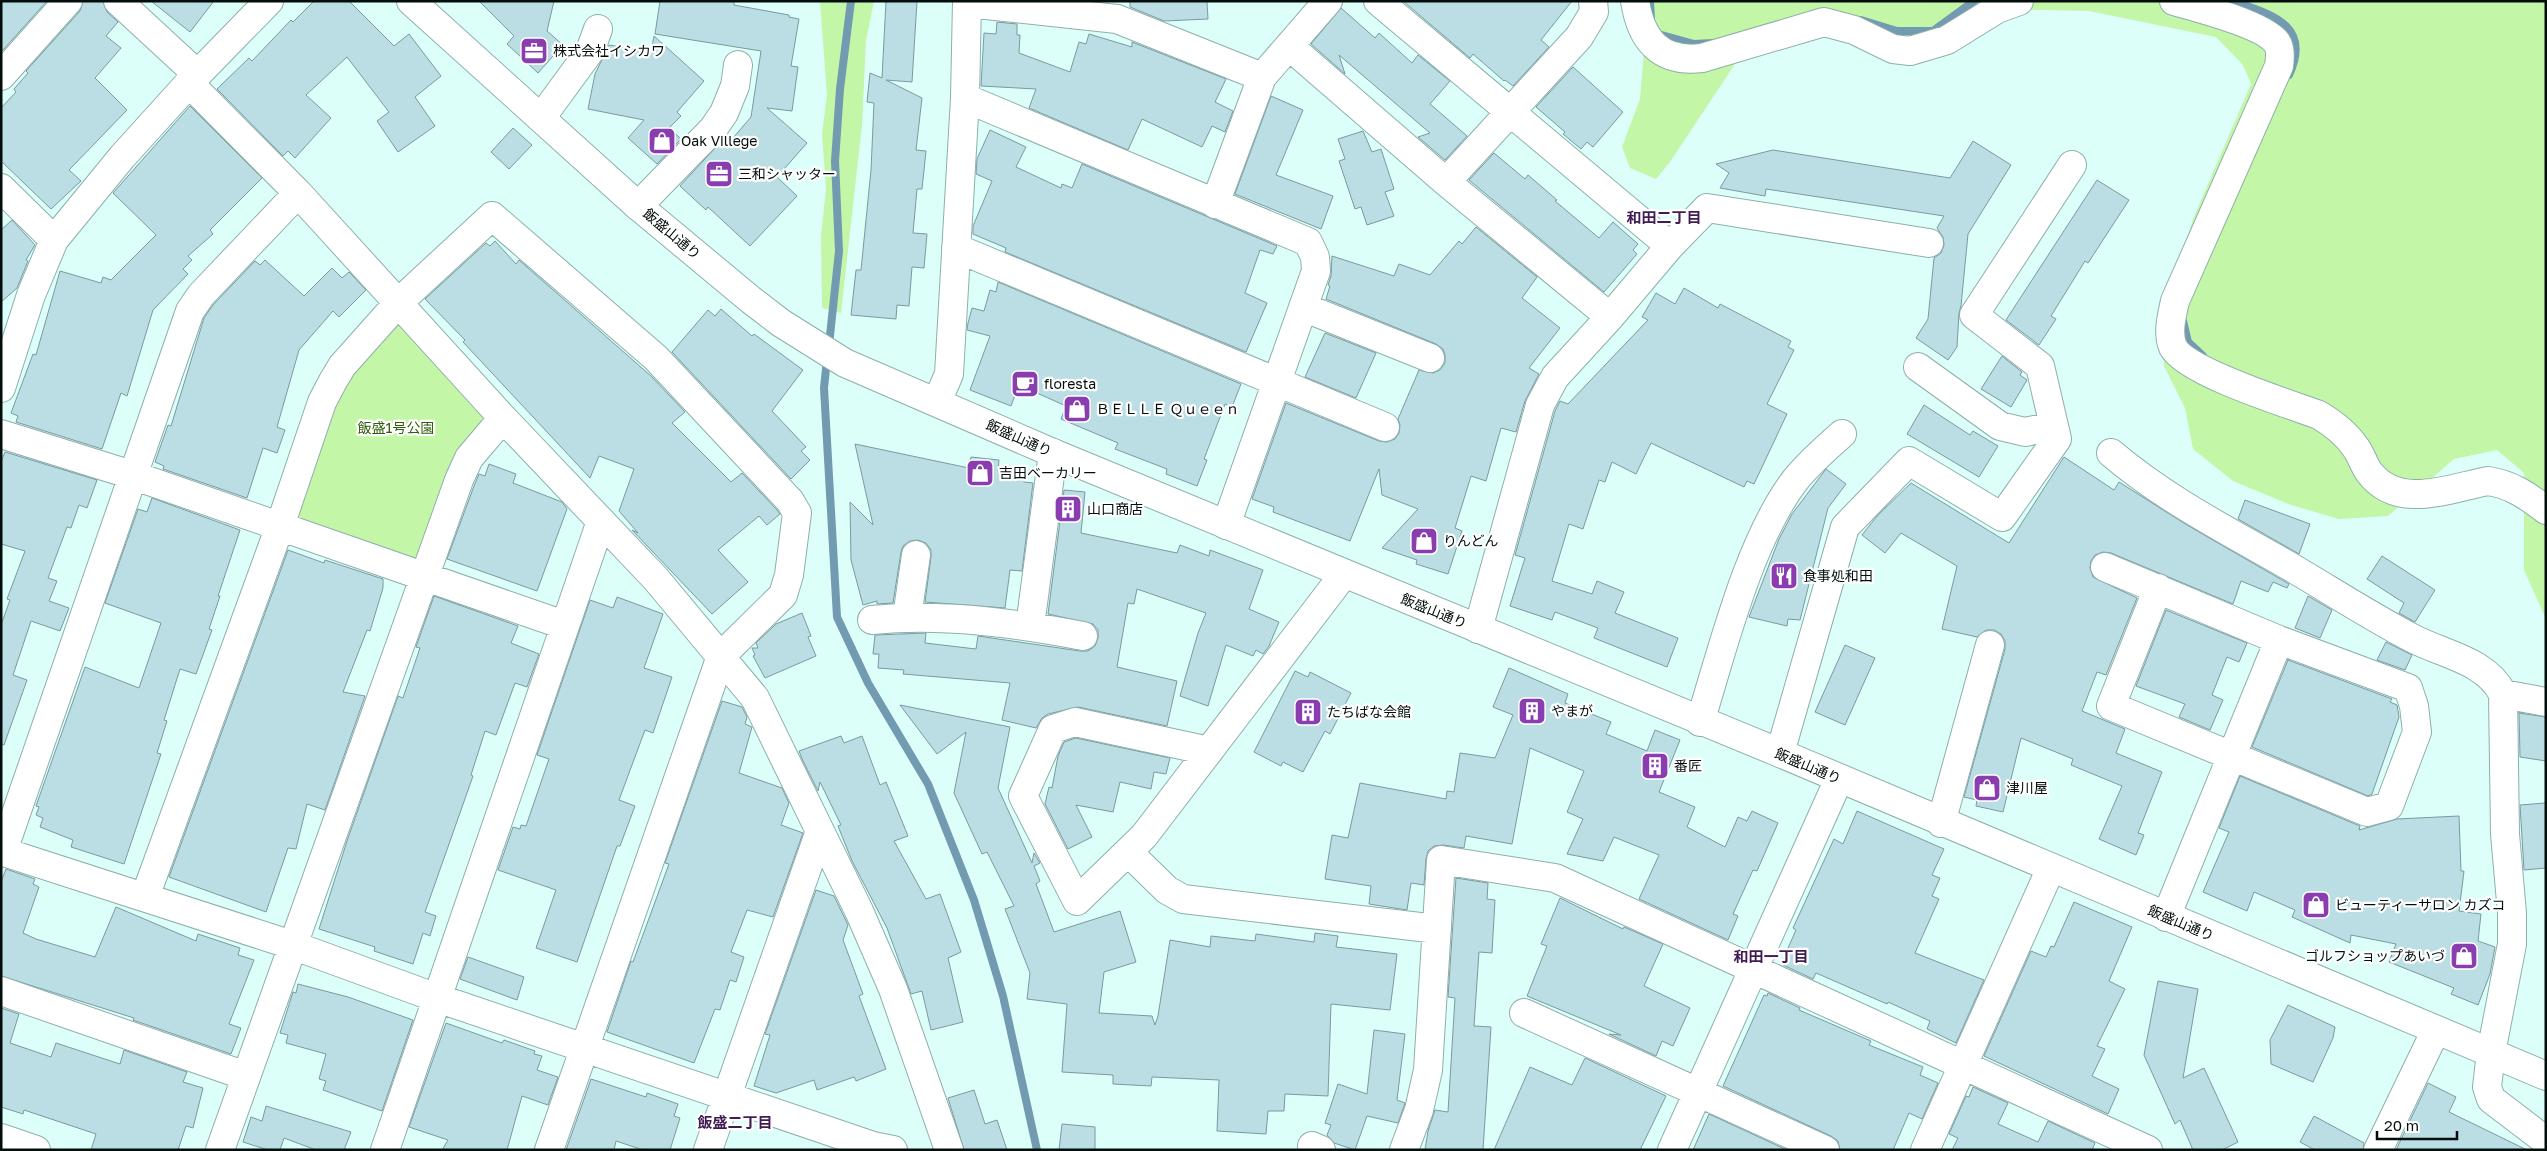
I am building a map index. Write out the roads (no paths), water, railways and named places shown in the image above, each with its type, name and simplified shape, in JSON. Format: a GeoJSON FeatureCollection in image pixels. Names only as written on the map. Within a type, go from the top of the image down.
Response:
{"type":"FeatureCollection","features":[{"type":"Feature","properties":{"kind":"street"},"geometry":{"type":"LineString","coordinates":[[1,76],[68,1]]}},
{"type":"Feature","properties":{"kind":"street"},"geometry":{"type":"LineString","coordinates":[[118,1],[193,79],[399,302],[503,418],[656,579],[755,698],[820,831],[893,989],[949,1150]]}},
{"type":"Feature","properties":{"kind":"street"},"geometry":{"type":"LineString","coordinates":[[1,388],[9,331],[31,296],[54,240],[122,157],[193,79],[269,1]]}},
{"type":"Feature","properties":{"kind":"street","name":"飯盛山通り"},"geometry":{"type":"LineString","coordinates":[[411,1],[638,206],[750,300],[826,353],[873,376],[938,402],[1053,453],[1700,722],[1780,753],[1941,823],[2546,1076]]}},
{"type":"Feature","properties":{"kind":"street"},"geometry":{"type":"LineString","coordinates":[[1215,204],[1262,78],[1328,1]]}},
{"type":"Feature","properties":{"kind":"street"},"geometry":{"type":"LineString","coordinates":[[1378,1],[1670,246]]}},
{"type":"Feature","properties":{"kind":"street"},"geometry":{"type":"LineString","coordinates":[[1446,182],[1579,37],[1594,12],[1593,1]]}},
{"type":"Feature","properties":{"kind":"street"},"geometry":{"type":"LineString","coordinates":[[1635,1],[1642,29],[1651,44],[1662,52],[1689,60],[1824,22],[1854,30],[1893,49],[1910,51],[1947,40],[1997,9],[2019,1]]}},
{"type":"Feature","properties":{"kind":"street"},"geometry":{"type":"LineString","coordinates":[[2174,1],[2204,9],[2269,35],[2278,44],[2280,54],[2279,66],[2174,301],[2170,332],[2172,344],[2177,354],[2205,372],[2319,415],[2331,422],[2343,431],[2357,449],[2368,471],[2388,488],[2412,494],[2428,494],[2482,482],[2497,482],[2515,489],[2546,510]]}},
{"type":"Feature","properties":{"kind":"street"},"geometry":{"type":"LineString","coordinates":[[938,402],[949,374],[965,98],[968,2],[1118,10],[1262,78]]}},
{"type":"Feature","properties":{"kind":"street"},"geometry":{"type":"LineString","coordinates":[[541,118],[590,51],[598,29]]}},
{"type":"Feature","properties":{"kind":"street"},"geometry":{"type":"LineString","coordinates":[[1289,46],[1446,182],[1610,317]]}},
{"type":"Feature","properties":{"kind":"street"},"geometry":{"type":"LineString","coordinates":[[638,206],[713,129],[724,113],[735,86],[738,65]]}},
{"type":"Feature","properties":{"kind":"street"},"geometry":{"type":"LineString","coordinates":[[965,98],[1308,242],[1315,257],[1316,271],[1226,525]]}},
{"type":"Feature","properties":{"kind":"street"},"geometry":{"type":"LineString","coordinates":[[1780,753],[1845,527],[1909,461],[2002,517],[2057,439],[2040,366],[1974,315],[2072,166]]}},
{"type":"Feature","properties":{"kind":"street"},"geometry":{"type":"LineString","coordinates":[[1,188],[54,240]]}},
{"type":"Feature","properties":{"kind":"street"},"geometry":{"type":"LineString","coordinates":[[298,193],[200,295],[190,310],[2,851],[292,945],[437,998],[879,1148]]}},
{"type":"Feature","properties":{"kind":"street"},"geometry":{"type":"LineString","coordinates":[[1478,629],[1540,405],[1555,377],[1610,317],[1670,246],[1707,208],[1929,243]]}},
{"type":"Feature","properties":{"kind":"street"},"geometry":{"type":"LineString","coordinates":[[145,897],[280,526],[322,402],[342,366],[399,302],[492,216],[656,358],[790,500],[797,513],[790,576],[783,595],[721,656],[549,1150]]}},
{"type":"Feature","properties":{"kind":"street"},"geometry":{"type":"LineString","coordinates":[[956,248],[1385,427]]}},
{"type":"Feature","properties":{"kind":"street"},"geometry":{"type":"LineString","coordinates":[[1303,307],[1430,358]]}},
{"type":"Feature","properties":{"kind":"street"},"geometry":{"type":"LineString","coordinates":[[1918,367],[2000,426],[2026,432],[2054,426]]}},
{"type":"Feature","properties":{"kind":"street"},"geometry":{"type":"LineString","coordinates":[[220,1150],[459,480],[469,458],[503,418]]}},
{"type":"Feature","properties":{"kind":"street"},"geometry":{"type":"LineString","coordinates":[[1,434],[132,475],[564,625]]}},
{"type":"Feature","properties":{"kind":"street"},"geometry":{"type":"LineString","coordinates":[[1700,722],[1744,583],[1772,517],[1796,480],[1817,455],[1842,434]]}},
{"type":"Feature","properties":{"kind":"street"},"geometry":{"type":"LineString","coordinates":[[1030,626],[1053,453]]}},
{"type":"Feature","properties":{"kind":"street"},"geometry":{"type":"LineString","coordinates":[[2111,453],[2138,476],[2195,514],[2414,639],[2470,662],[2497,681],[2503,694],[2505,834],[2512,913],[2512,944],[2491,1053],[2487,1087],[2491,1100],[2546,1141]]}},
{"type":"Feature","properties":{"kind":"street"},"geometry":{"type":"LineString","coordinates":[[385,1150],[600,520]]}},
{"type":"Feature","properties":{"kind":"street"},"geometry":{"type":"LineString","coordinates":[[907,616],[916,554]]}},
{"type":"Feature","properties":{"kind":"street"},"geometry":{"type":"LineString","coordinates":[[2105,567],[2158,588],[2280,640],[2408,688],[2414,706],[2417,732],[2389,806],[2368,812],[2111,706],[2158,588]]}},
{"type":"Feature","properties":{"kind":"street"},"geometry":{"type":"LineString","coordinates":[[1209,751],[1075,722],[1053,729],[1023,796],[1077,901],[1144,836],[1209,751],[1344,574]]}},
{"type":"Feature","properties":{"kind":"street"},"geometry":{"type":"LineString","coordinates":[[872,620],[907,616],[1030,626],[1083,636]]}},
{"type":"Feature","properties":{"kind":"street"},"geometry":{"type":"LineString","coordinates":[[2166,917],[2280,640]]}},
{"type":"Feature","properties":{"kind":"street"},"geometry":{"type":"LineString","coordinates":[[1941,823],[1990,645]]}},
{"type":"Feature","properties":{"kind":"street"},"geometry":{"type":"LineString","coordinates":[[2503,694],[2546,702]]}},
{"type":"Feature","properties":{"kind":"street"},"geometry":{"type":"LineString","coordinates":[[1672,1150],[1840,779]]}},
{"type":"Feature","properties":{"kind":"street"},"geometry":{"type":"LineString","coordinates":[[708,1150],[820,831]]}},
{"type":"Feature","properties":{"kind":"street"},"geometry":{"type":"LineString","coordinates":[[1128,852],[1168,890],[1183,899],[1437,930]]}},
{"type":"Feature","properties":{"kind":"street"},"geometry":{"type":"LineString","coordinates":[[1404,1150],[1419,1110],[1428,1070],[1441,860],[1556,878],[2148,1150]]}},
{"type":"Feature","properties":{"kind":"street"},"geometry":{"type":"LineString","coordinates":[[1925,1150],[2050,868]]}},
{"type":"Feature","properties":{"kind":"street"},"geometry":{"type":"LineString","coordinates":[[1,991],[246,1076]]}},
{"type":"Feature","properties":{"kind":"street"},"geometry":{"type":"LineString","coordinates":[[1524,1013],[1826,1150]]}},
{"type":"Feature","properties":{"kind":"street"},"geometry":{"type":"LineString","coordinates":[[2378,1150],[2436,1030]]}},
{"type":"Feature","properties":{"kind":"street"},"geometry":{"type":"LineString","coordinates":[[1,1138],[36,1150]]}},
{"type":"Feature","properties":{"kind":"waterway"},"geometry":{"type":"LineString","coordinates":[[829,345],[839,251],[835,161],[840,89],[851,1]]}},
{"type":"Feature","properties":{"kind":"waterway"},"geometry":{"type":"LineString","coordinates":[[1650,1],[1651,19]]}},
{"type":"Feature","properties":{"kind":"waterway"},"geometry":{"type":"LineString","coordinates":[[1861,20],[1897,31],[1933,31],[1974,1]]}},
{"type":"Feature","properties":{"kind":"waterway"},"geometry":{"type":"LineString","coordinates":[[2233,1],[2274,17],[2292,33],[2295,44],[2295,58],[2289,75]]}},
{"type":"Feature","properties":{"kind":"waterway"},"geometry":{"type":"LineString","coordinates":[[1657,32],[1658,34],[1694,44],[1713,43]]}},
{"type":"Feature","properties":{"kind":"waterway"},"geometry":{"type":"LineString","coordinates":[[2183,321],[2188,342],[2203,356]]}},
{"type":"Feature","properties":{"kind":"waterway"},"geometry":{"type":"LineString","coordinates":[[827,359],[824,388],[837,617],[868,683],[928,784],[974,900],[1003,996],[1037,1150]]}},
{"type":"Feature","properties":{"kind":"place","name":"株式会社イシカワ"},"geometry":{"type":"Point","coordinates":[534,51]}},
{"type":"Feature","properties":{"kind":"place","name":"Oak Villege"},"geometry":{"type":"Point","coordinates":[662,141]}},
{"type":"Feature","properties":{"kind":"place","name":"三和シャッター"},"geometry":{"type":"Point","coordinates":[719,174]}},
{"type":"Feature","properties":{"kind":"place","name":"floresta"},"geometry":{"type":"Point","coordinates":[1025,384]}},
{"type":"Feature","properties":{"kind":"place","name":"ＢＥＬＬＥ Ｑｕｅｅｎ"},"geometry":{"type":"Point","coordinates":[1077,409]}},
{"type":"Feature","properties":{"kind":"place","name":"吉田ベーカリー"},"geometry":{"type":"Point","coordinates":[980,473]}},
{"type":"Feature","properties":{"kind":"place","name":"山口商店"},"geometry":{"type":"Point","coordinates":[1068,509]}},
{"type":"Feature","properties":{"kind":"place","name":"りんどん"},"geometry":{"type":"Point","coordinates":[1424,541]}},
{"type":"Feature","properties":{"kind":"place","name":"食事処和田"},"geometry":{"type":"Point","coordinates":[1784,576]}},
{"type":"Feature","properties":{"kind":"place","name":"やまが"},"geometry":{"type":"Point","coordinates":[1532,711]}},
{"type":"Feature","properties":{"kind":"place","name":"たちばな会館"},"geometry":{"type":"Point","coordinates":[1308,712]}},
{"type":"Feature","properties":{"kind":"place","name":"番匠"},"geometry":{"type":"Point","coordinates":[1655,766]}},
{"type":"Feature","properties":{"kind":"place","name":"津川屋"},"geometry":{"type":"Point","coordinates":[1987,788]}},
{"type":"Feature","properties":{"kind":"place","name":"ビューティーサロン カズコ"},"geometry":{"type":"Point","coordinates":[2316,905]}},
{"type":"Feature","properties":{"kind":"place","name":"ゴルフショップあいづ"},"geometry":{"type":"Point","coordinates":[2464,956]}},
{"type":"Feature","properties":{"kind":"district","name":"和田二丁目"},"geometry":{"type":"Point","coordinates":[1664,218]}},
{"type":"Feature","properties":{"kind":"district","name":"和田一丁目"},"geometry":{"type":"Point","coordinates":[1771,957]}},
{"type":"Feature","properties":{"kind":"district","name":"飯盛二丁目"},"geometry":{"type":"Point","coordinates":[735,1123]}},
{"type":"Feature","properties":{"kind":"park label","name":"飯盛1号公園"},"geometry":{"type":"Point","coordinates":[396,428]}}]}
